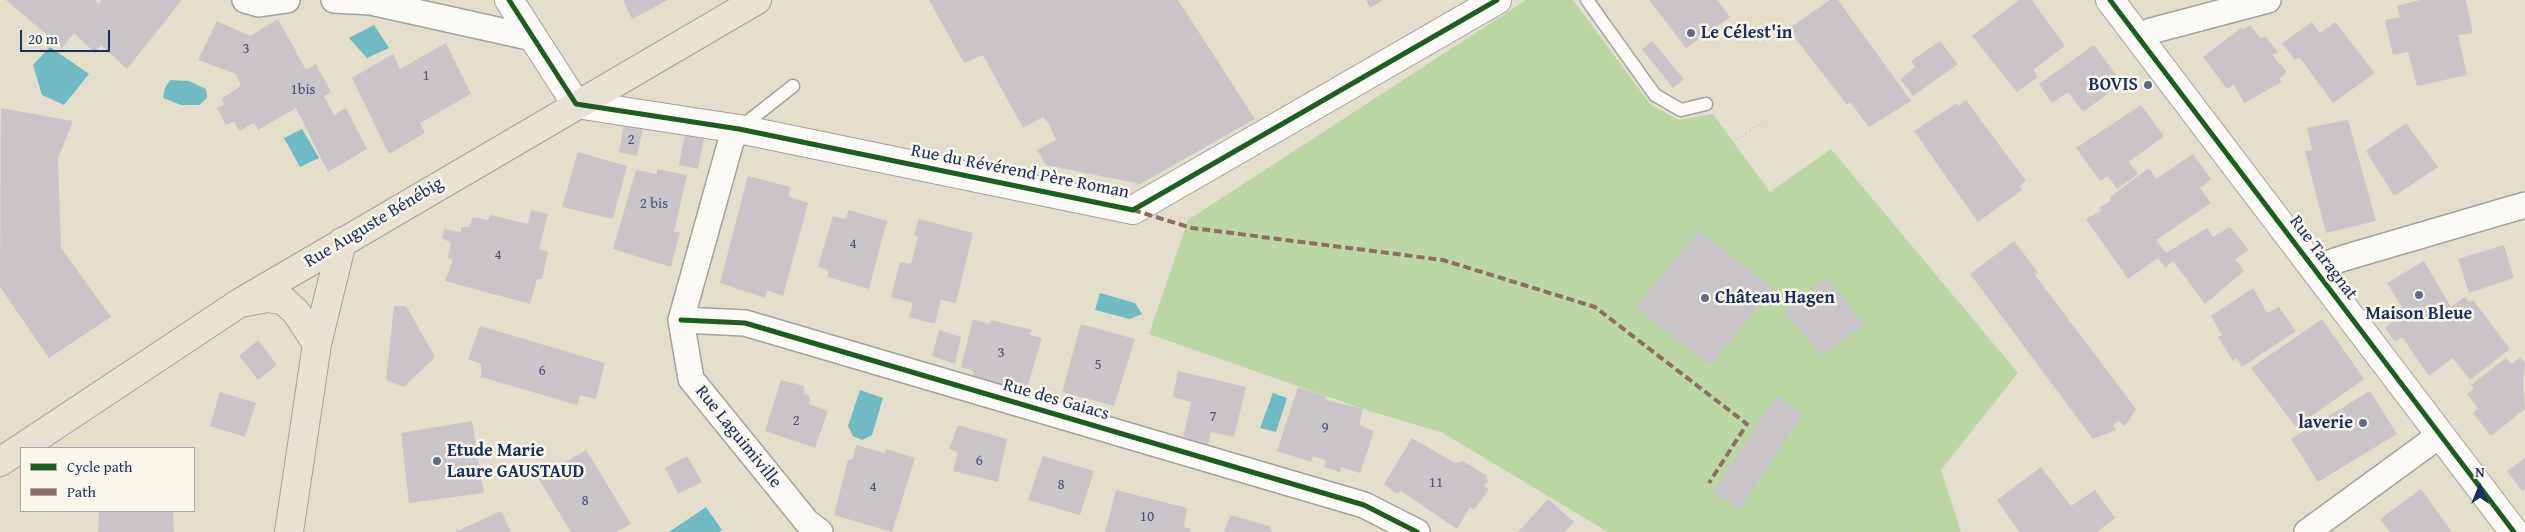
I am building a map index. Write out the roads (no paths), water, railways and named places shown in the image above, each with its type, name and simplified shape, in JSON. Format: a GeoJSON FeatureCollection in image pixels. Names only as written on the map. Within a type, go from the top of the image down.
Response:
{"type":"FeatureCollection","features":[{"type":"Feature","properties":{"kind":"main road","name":"Rue Auguste Bénébig"},"geometry":{"type":"LineString","coordinates":[[23,447],[241,302],[576,104],[757,0]]}},
{"type":"Feature","properties":{"kind":"main road"},"geometry":{"type":"LineString","coordinates":[[289,532],[317,344],[342,242]]}},
{"type":"Feature","properties":{"kind":"main road"},"geometry":{"type":"LineString","coordinates":[[241,302],[268,298],[283,300],[296,312],[317,344]]}},
{"type":"Feature","properties":{"kind":"main road","name":"Rue Auguste Bénébig"},"geometry":{"type":"LineString","coordinates":[[0,462],[20,449]]}},
{"type":"Feature","properties":{"kind":"street"},"geometry":{"type":"LineString","coordinates":[[245,0],[259,4],[287,0]]}},
{"type":"Feature","properties":{"kind":"street"},"geometry":{"type":"LineString","coordinates":[[334,0],[371,2],[533,38]]}},
{"type":"Feature","properties":{"kind":"street"},"geometry":{"type":"LineString","coordinates":[[509,0],[576,104]]}},
{"type":"Feature","properties":{"kind":"street","name":"Rue du Révérend Père Roman"},"geometry":{"type":"LineString","coordinates":[[576,104],[739,129],[1133,210],[1497,0]]}},
{"type":"Feature","properties":{"kind":"street","name":"Rue Taragnat"},"geometry":{"type":"LineString","coordinates":[[2110,0],[2514,532]]}},
{"type":"Feature","properties":{"kind":"street"},"geometry":{"type":"LineString","coordinates":[[2139,38],[2151,31],[2268,0]]}},
{"type":"Feature","properties":{"kind":"street","name":"Rue Laguimiville"},"geometry":{"type":"LineString","coordinates":[[739,129],[731,141],[681,320],[691,378],[807,522],[820,532]]}},
{"type":"Feature","properties":{"kind":"street"},"geometry":{"type":"LineString","coordinates":[[2316,272],[2344,258],[2525,205]]}},
{"type":"Feature","properties":{"kind":"street","name":"Rue des Gaiacs"},"geometry":{"type":"LineString","coordinates":[[681,320],[745,324],[1364,505],[1417,532]]}},
{"type":"Feature","properties":{"kind":"street"},"geometry":{"type":"LineString","coordinates":[[2307,532],[2440,434]]}},
{"type":"Feature","properties":{"kind":"lane"},"geometry":{"type":"LineString","coordinates":[[1587,0],[1655,95],[1681,110],[1706,104]]}},
{"type":"Feature","properties":{"kind":"lane"},"geometry":{"type":"LineString","coordinates":[[739,129],[794,86]]}},
{"type":"Feature","properties":{"kind":"water"},"geometry":{"type":"Polygon","coordinates":[[[374,25],[389,48],[367,58],[349,38],[374,25]]]}},
{"type":"Feature","properties":{"kind":"water"},"geometry":{"type":"Polygon","coordinates":[[[50,47],[89,74],[64,105],[42,95],[33,65],[50,47]]]}},
{"type":"Feature","properties":{"kind":"water"},"geometry":{"type":"Polygon","coordinates":[[[170,80],[189,81],[206,89],[207,98],[199,105],[181,105],[163,98],[165,88],[170,80]]]}},
{"type":"Feature","properties":{"kind":"water"},"geometry":{"type":"Polygon","coordinates":[[[302,129],[319,158],[300,167],[284,138],[302,129]]]}},
{"type":"Feature","properties":{"kind":"water"},"geometry":{"type":"Polygon","coordinates":[[[1100,293],[1135,303],[1142,314],[1130,319],[1095,310],[1100,293]]]}},
{"type":"Feature","properties":{"kind":"water"},"geometry":{"type":"Polygon","coordinates":[[[860,390],[883,398],[872,435],[862,440],[853,436],[848,426],[860,390]]]}},
{"type":"Feature","properties":{"kind":"water"},"geometry":{"type":"Polygon","coordinates":[[[1273,393],[1287,398],[1276,432],[1260,428],[1273,393]]]}},
{"type":"Feature","properties":{"kind":"water"},"geometry":{"type":"Polygon","coordinates":[[[706,507],[722,530],[719,532],[669,532],[706,507]]]}},
{"type":"Feature","properties":{"kind":"place","name":"Le Célest'in"},"geometry":{"type":"Point","coordinates":[1691,33]}},
{"type":"Feature","properties":{"kind":"place","name":"BOVIS"},"geometry":{"type":"Point","coordinates":[2148,85]}},
{"type":"Feature","properties":{"kind":"place","name":"Maison Bleue"},"geometry":{"type":"Point","coordinates":[2419,295]}},
{"type":"Feature","properties":{"kind":"place","name":"Château Hagen"},"geometry":{"type":"Point","coordinates":[1705,298]}},
{"type":"Feature","properties":{"kind":"place","name":"laverie"},"geometry":{"type":"Point","coordinates":[2363,423]}},
{"type":"Feature","properties":{"kind":"place","name":"Etude Marie Laure GAUSTAUD"},"geometry":{"type":"Point","coordinates":[437,461]}}]}
